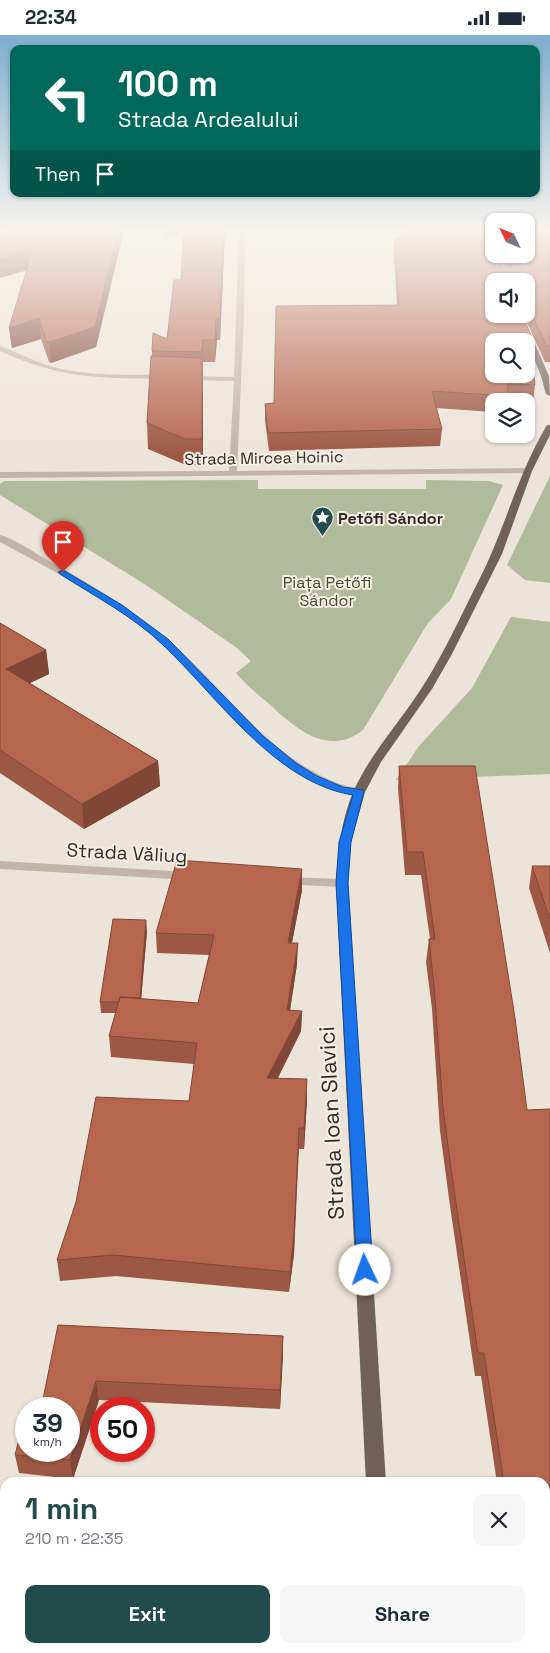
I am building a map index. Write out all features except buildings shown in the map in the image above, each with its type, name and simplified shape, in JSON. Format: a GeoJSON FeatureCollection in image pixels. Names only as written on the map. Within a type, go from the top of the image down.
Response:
{"type":"FeatureCollection","features":[{"type":"Feature","properties":{"kind":"main road"},"geometry":{"type":"LineString","coordinates":[[523,323],[548,376],[550,394]]}},
{"type":"Feature","properties":{"kind":"main road","name":"Strada Ioan Slavici"},"geometry":{"type":"LineString","coordinates":[[376,1477],[342,883],[345,842],[359,792],[375,762],[427,689],[447,654],[497,554],[528,471],[550,427]]}},
{"type":"Feature","properties":{"kind":"street"},"geometry":{"type":"LineString","coordinates":[[233,474],[240,307]]}},
{"type":"Feature","properties":{"kind":"street"},"geometry":{"type":"LineString","coordinates":[[0,347],[60,371],[85,375],[172,377]]}},
{"type":"Feature","properties":{"kind":"street"},"geometry":{"type":"LineString","coordinates":[[182,378],[238,379]]}},
{"type":"Feature","properties":{"kind":"street","name":"Strada Mircea Hoinic"},"geometry":{"type":"LineString","coordinates":[[0,475],[528,471]]}},
{"type":"Feature","properties":{"kind":"street"},"geometry":{"type":"LineString","coordinates":[[0,538],[79,581],[165,641],[259,738],[292,766],[313,779],[340,789],[359,792]]}},
{"type":"Feature","properties":{"kind":"street","name":"Strada Văliug"},"geometry":{"type":"LineString","coordinates":[[0,865],[206,877]]}},
{"type":"Feature","properties":{"kind":"street"},"geometry":{"type":"LineString","coordinates":[[274,880],[342,883]]}},
{"type":"Feature","properties":{"kind":"green space"},"geometry":{"type":"Polygon","coordinates":[[[550,476],[550,583],[525,580],[507,565],[550,476]]]}},
{"type":"Feature","properties":{"kind":"green space","name":"Piața Petőfi Sándor"},"geometry":{"type":"Polygon","coordinates":[[[258,480],[258,489],[426,489],[426,480],[489,481],[503,485],[451,599],[428,623],[363,730],[350,738],[337,741],[324,740],[312,736],[288,721],[236,673],[251,661],[237,648],[146,585],[0,495],[0,484],[4,481],[258,480]]]}},
{"type":"Feature","properties":{"kind":"green space"},"geometry":{"type":"Polygon","coordinates":[[[511,617],[550,622],[550,774],[396,780],[419,746],[472,688],[511,617]]]}},
{"type":"Feature","properties":{"kind":"place","name":"Petőfi Sándor"},"geometry":{"type":"Point","coordinates":[322,537]}},
{"type":"Feature","properties":{"kind":"route"},"geometry":{"type":"LineString","coordinates":[[63,572],[118,607],[165,641],[259,738],[292,766],[313,779],[340,789],[359,792],[345,842],[342,883],[365,1270]]}}]}
